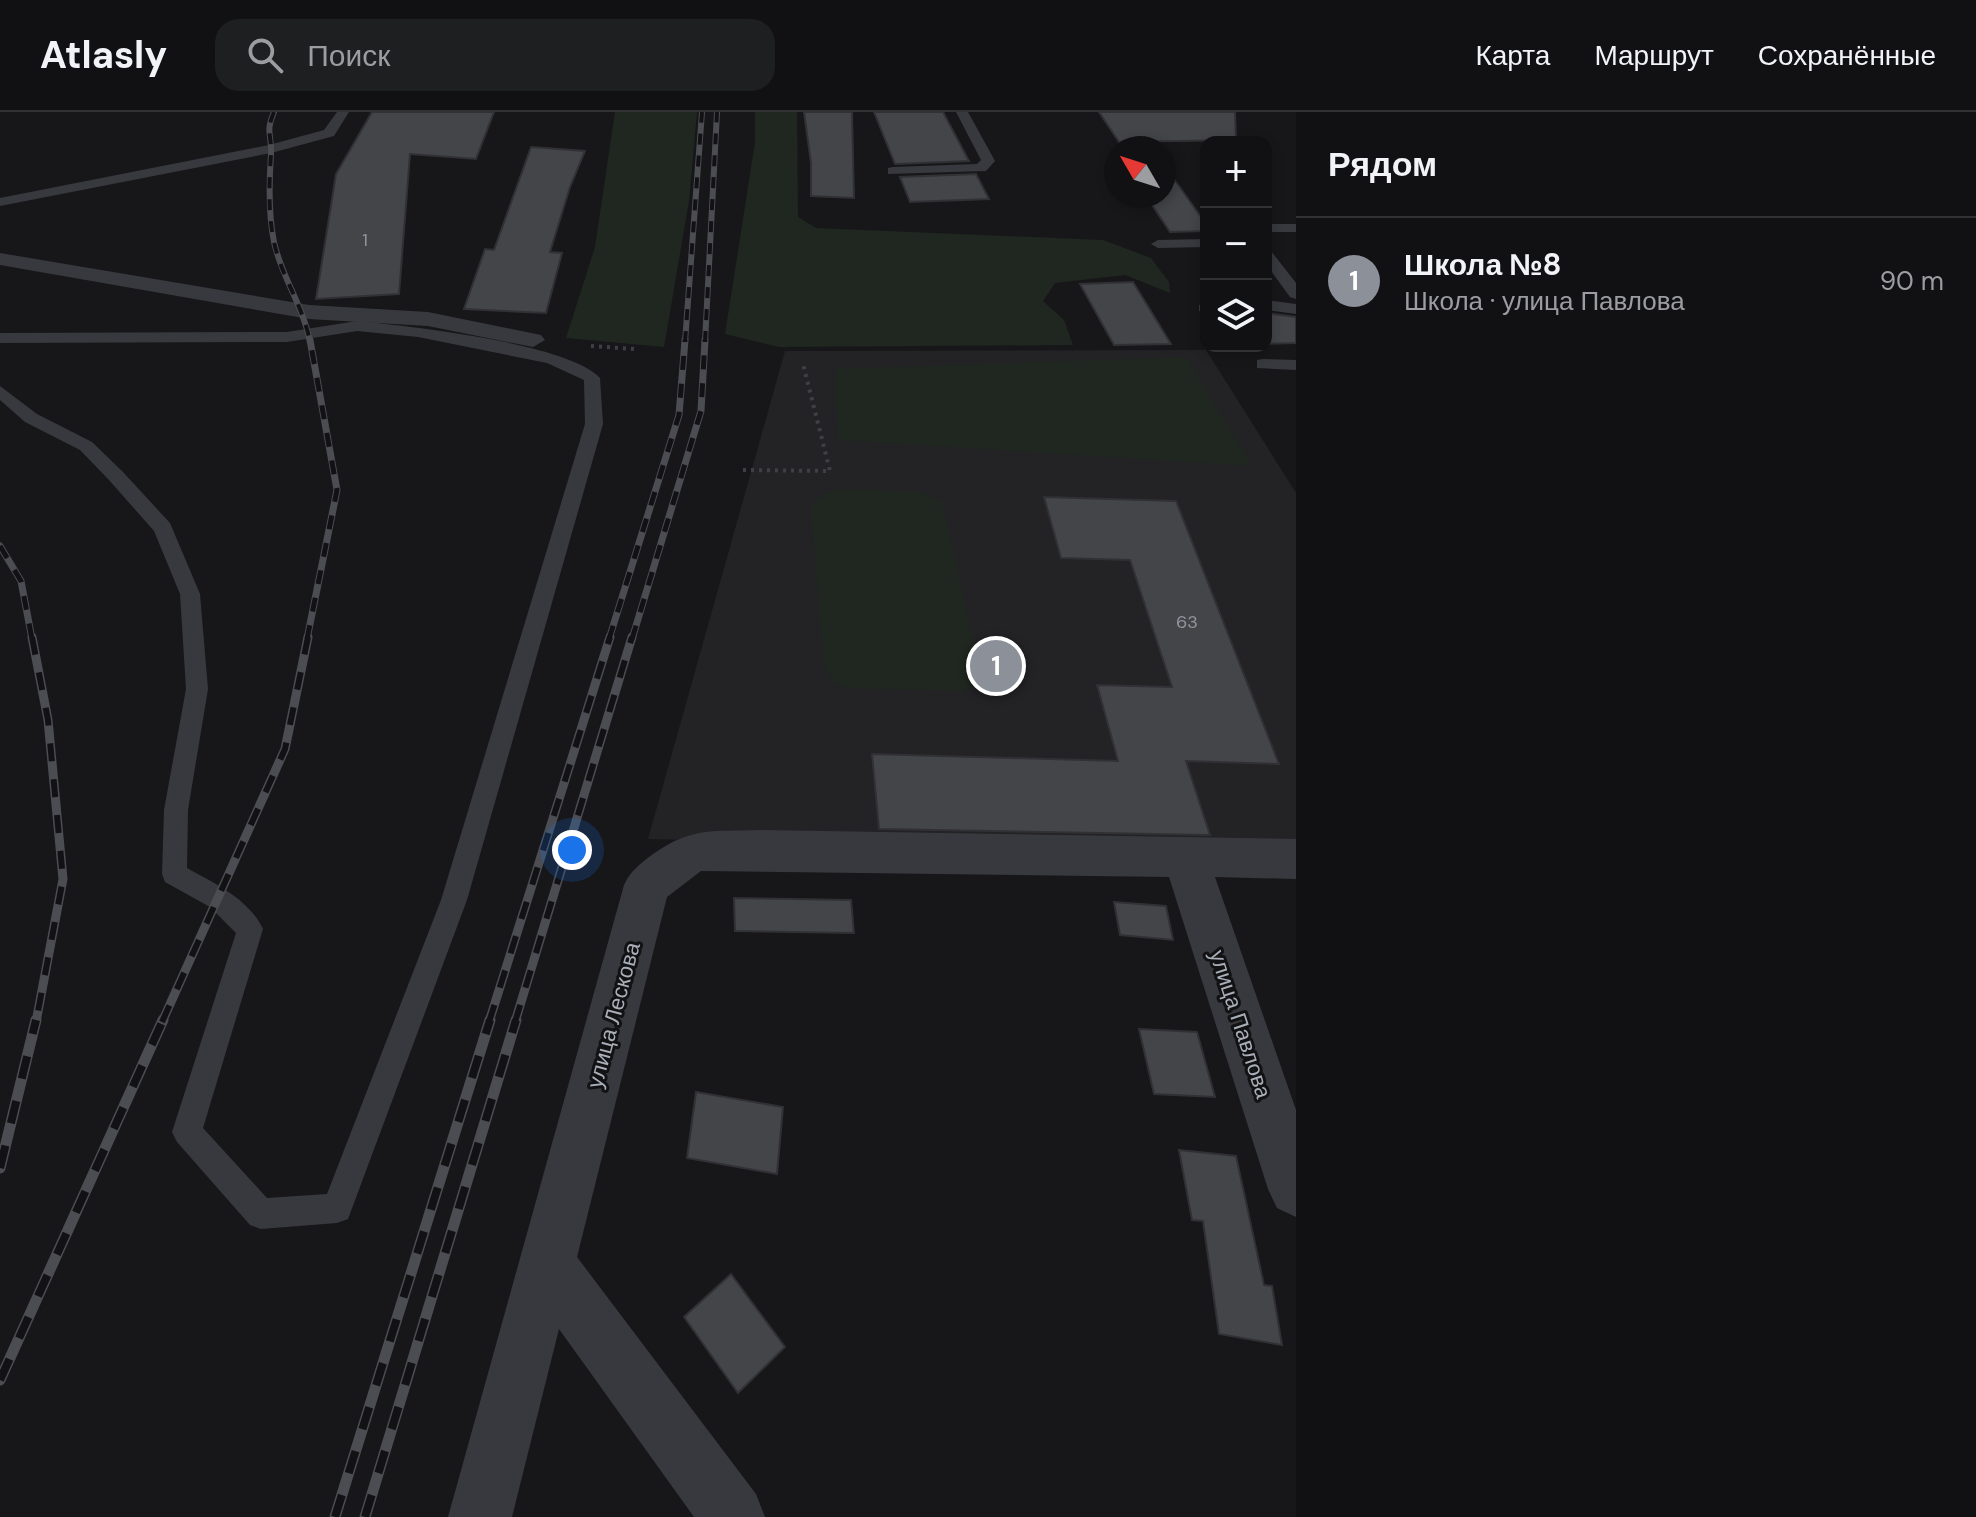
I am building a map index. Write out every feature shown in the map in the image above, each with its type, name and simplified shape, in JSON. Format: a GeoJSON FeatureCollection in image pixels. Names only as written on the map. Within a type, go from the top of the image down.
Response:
{"type":"FeatureCollection","features":[{"type":"Feature","properties":{"kind":"street"},"geometry":{"type":"LineString","coordinates":[[0,259],[282,305],[305,314],[395,315],[458,323],[533,340]]}},
{"type":"Feature","properties":{"kind":"street","name":"улица Лескова"},"geometry":{"type":"LineString","coordinates":[[480,1517],[647,885],[692,852],[760,850],[1296,859]]}},
{"type":"Feature","properties":{"kind":"street","name":"улица Павлова"},"geometry":{"type":"LineString","coordinates":[[1186,859],[1296,1189]]}},
{"type":"Feature","properties":{"kind":"street"},"geometry":{"type":"LineString","coordinates":[[548,1265],[733,1517]]}},
{"type":"Feature","properties":{"kind":"lane"},"geometry":{"type":"LineString","coordinates":[[0,202],[271,149],[329,133],[343,112]]}},
{"type":"Feature","properties":{"kind":"lane"},"geometry":{"type":"LineString","coordinates":[[893,171],[981,168],[988,161],[962,112]]}},
{"type":"Feature","properties":{"kind":"lane"},"geometry":{"type":"LineString","coordinates":[[1272,228],[1296,228]]}},
{"type":"Feature","properties":{"kind":"lane"},"geometry":{"type":"LineString","coordinates":[[1158,244],[1200,243]]}},
{"type":"Feature","properties":{"kind":"lane"},"geometry":{"type":"LineString","coordinates":[[1272,262],[1296,294]]}},
{"type":"Feature","properties":{"kind":"lane"},"geometry":{"type":"LineString","coordinates":[[1272,306],[1296,309]]}},
{"type":"Feature","properties":{"kind":"lane"},"geometry":{"type":"LineString","coordinates":[[0,338],[287,337],[357,326],[418,332],[552,359],[592,378],[594,424],[539,602],[454,900],[337,1208],[261,1214],[187,1132],[250,929],[219,899],[174,874],[176,810],[197,689],[190,594],[163,528],[116,476],[86,446],[31,418],[0,391]]}},
{"type":"Feature","properties":{"kind":"lane"},"geometry":{"type":"LineString","coordinates":[[1263,364],[1296,365]]}},
{"type":"Feature","properties":{"kind":"path"},"geometry":{"type":"LineString","coordinates":[[605,347],[634,349]]}},
{"type":"Feature","properties":{"kind":"path"},"geometry":{"type":"LineString","coordinates":[[743,470],[830,471],[803,364]]}},
{"type":"Feature","properties":{"kind":"shaded area"},"geometry":{"type":"Polygon","coordinates":[[[615,112],[697,112],[689,201],[664,347],[566,338],[595,247],[615,112]]]}},
{"type":"Feature","properties":{"kind":"shaded area"},"geometry":{"type":"Polygon","coordinates":[[[755,112],[797,112],[798,217],[816,228],[1103,240],[1151,258],[1169,282],[1170,293],[1125,275],[1055,283],[1043,301],[1064,320],[1073,345],[779,347],[725,334],[755,142],[755,112]]]}},
{"type":"Feature","properties":{"kind":"shaded area"},"geometry":{"type":"Polygon","coordinates":[[[785,351],[1207,352],[1296,493],[1296,855],[648,839],[785,351]]]}},
{"type":"Feature","properties":{"kind":"shaded area"},"geometry":{"type":"Polygon","coordinates":[[[1186,357],[1252,466],[838,440],[836,369],[1186,357]]]}},
{"type":"Feature","properties":{"kind":"shaded area"},"geometry":{"type":"Polygon","coordinates":[[[836,489],[921,492],[942,502],[981,676],[979,686],[961,691],[847,688],[833,682],[824,665],[811,510],[814,501],[836,489]]]}},
{"type":"Feature","properties":{"kind":"building"},"geometry":{"type":"Polygon","coordinates":[[[372,112],[494,112],[476,159],[410,154],[399,294],[316,299],[336,174],[372,112]]]}},
{"type":"Feature","properties":{"kind":"building"},"geometry":{"type":"Polygon","coordinates":[[[804,112],[852,112],[854,198],[811,196],[811,163],[804,112]]]}},
{"type":"Feature","properties":{"kind":"building"},"geometry":{"type":"Polygon","coordinates":[[[874,112],[943,112],[969,161],[895,164],[874,112]]]}},
{"type":"Feature","properties":{"kind":"building"},"geometry":{"type":"Polygon","coordinates":[[[1099,112],[1235,112],[1236,136],[1200,136],[1200,141],[1176,141],[1176,136],[1115,136],[1099,112]]]}},
{"type":"Feature","properties":{"kind":"building"},"geometry":{"type":"Polygon","coordinates":[[[531,147],[585,151],[550,252],[562,253],[546,313],[464,309],[485,249],[494,250],[531,147]]]}},
{"type":"Feature","properties":{"kind":"building"},"geometry":{"type":"Polygon","coordinates":[[[976,174],[989,199],[910,202],[900,177],[976,174]]]}},
{"type":"Feature","properties":{"kind":"building"},"geometry":{"type":"Polygon","coordinates":[[[1176,182],[1200,216],[1200,231],[1170,232],[1154,208],[1176,208],[1176,182]]]}},
{"type":"Feature","properties":{"kind":"building"},"geometry":{"type":"Polygon","coordinates":[[[1133,282],[1171,344],[1114,345],[1080,284],[1133,282]]]}},
{"type":"Feature","properties":{"kind":"building"},"geometry":{"type":"Polygon","coordinates":[[[1272,314],[1296,317],[1296,343],[1272,344],[1272,314]]]}},
{"type":"Feature","properties":{"kind":"building"},"geometry":{"type":"Polygon","coordinates":[[[1044,497],[1176,501],[1279,764],[1186,761],[1210,835],[879,829],[872,754],[1118,761],[1097,685],[1172,687],[1130,560],[1061,558],[1044,497]]]}},
{"type":"Feature","properties":{"kind":"building"},"geometry":{"type":"Polygon","coordinates":[[[734,898],[851,900],[854,933],[735,931],[734,898]]]}},
{"type":"Feature","properties":{"kind":"building"},"geometry":{"type":"Polygon","coordinates":[[[1114,902],[1166,906],[1173,940],[1120,935],[1114,902]]]}},
{"type":"Feature","properties":{"kind":"building"},"geometry":{"type":"Polygon","coordinates":[[[1139,1029],[1197,1032],[1215,1097],[1154,1094],[1139,1029]]]}},
{"type":"Feature","properties":{"kind":"building"},"geometry":{"type":"Polygon","coordinates":[[[696,1092],[783,1107],[777,1174],[687,1158],[696,1092]]]}},
{"type":"Feature","properties":{"kind":"building"},"geometry":{"type":"Polygon","coordinates":[[[1179,1150],[1236,1156],[1264,1285],[1272,1286],[1282,1345],[1219,1334],[1203,1221],[1192,1220],[1179,1150]]]}},
{"type":"Feature","properties":{"kind":"building"},"geometry":{"type":"Polygon","coordinates":[[[731,1274],[785,1347],[738,1393],[684,1317],[731,1274]]]}},
{"type":"Feature","properties":{"kind":"railway"},"geometry":{"type":"LineString","coordinates":[[274,112],[269,129],[272,231],[277,255],[310,342]]}},
{"type":"Feature","properties":{"kind":"railway"},"geometry":{"type":"LineString","coordinates":[[685,342],[702,112]]}},
{"type":"Feature","properties":{"kind":"railway"},"geometry":{"type":"LineString","coordinates":[[705,342],[717,112]]}},
{"type":"Feature","properties":{"kind":"railway"},"geometry":{"type":"LineString","coordinates":[[307,639],[337,490],[310,340]]}},
{"type":"Feature","properties":{"kind":"railway"},"geometry":{"type":"LineString","coordinates":[[609,639],[679,415],[685,340]]}},
{"type":"Feature","properties":{"kind":"railway"},"geometry":{"type":"LineString","coordinates":[[632,639],[701,411],[705,340]]}},
{"type":"Feature","properties":{"kind":"railway"},"geometry":{"type":"LineString","coordinates":[[0,546],[21,581],[32,639]]}},
{"type":"Feature","properties":{"kind":"railway"},"geometry":{"type":"LineString","coordinates":[[32,637],[48,720],[63,879],[36,1022]]}},
{"type":"Feature","properties":{"kind":"railway"},"geometry":{"type":"LineString","coordinates":[[162,1022],[285,749],[308,637]]}},
{"type":"Feature","properties":{"kind":"railway"},"geometry":{"type":"LineString","coordinates":[[489,1022],[610,637]]}},
{"type":"Feature","properties":{"kind":"railway"},"geometry":{"type":"LineString","coordinates":[[515,1022],[632,637]]}},
{"type":"Feature","properties":{"kind":"railway"},"geometry":{"type":"LineString","coordinates":[[0,1168],[36,1020]]}},
{"type":"Feature","properties":{"kind":"railway"},"geometry":{"type":"LineString","coordinates":[[0,1380],[163,1020]]}},
{"type":"Feature","properties":{"kind":"railway"},"geometry":{"type":"LineString","coordinates":[[335,1517],[490,1020]]}},
{"type":"Feature","properties":{"kind":"railway"},"geometry":{"type":"LineString","coordinates":[[365,1517],[516,1020]]}},
{"type":"Feature","properties":{"kind":"place","name":"Школа №8"},"geometry":{"type":"Point","coordinates":[996,666]}}]}
